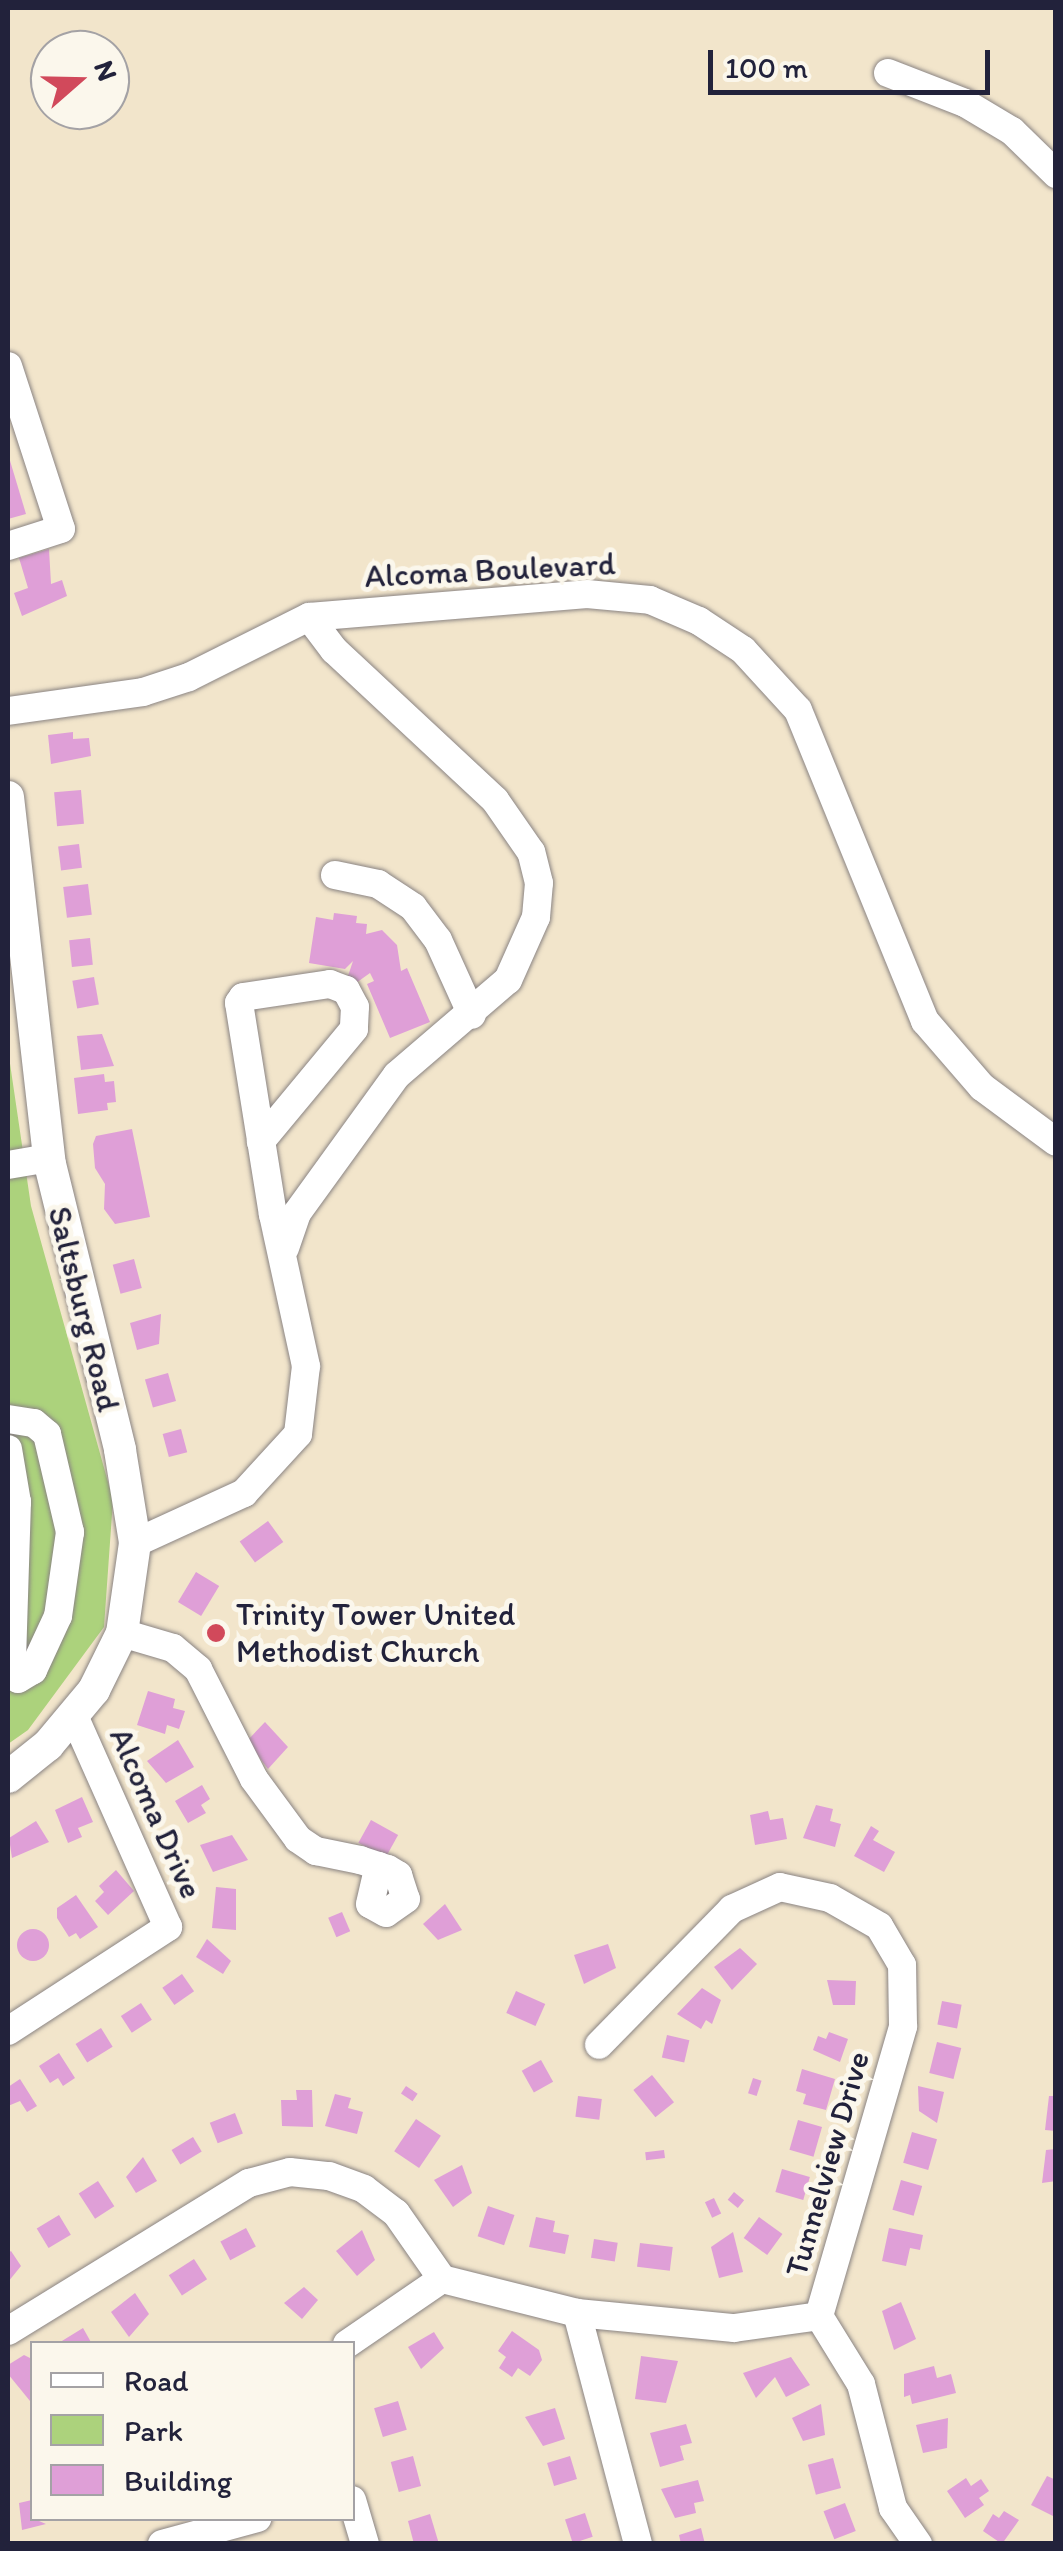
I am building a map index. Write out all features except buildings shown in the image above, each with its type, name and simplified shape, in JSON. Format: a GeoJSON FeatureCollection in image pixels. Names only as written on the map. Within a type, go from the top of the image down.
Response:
{"type":"FeatureCollection","features":[{"type":"Feature","properties":{"kind":"main road","name":"Saltsburg Road"},"geometry":{"type":"LineString","coordinates":[[8,797],[49,1158],[120,1450],[135,1543],[122,1633],[74,1718],[8,1777]]}},
{"type":"Feature","properties":{"kind":"street"},"geometry":{"type":"LineString","coordinates":[[888,72],[965,103],[1012,131],[1056,174]]}},
{"type":"Feature","properties":{"kind":"street"},"geometry":{"type":"LineString","coordinates":[[8,366],[61,529],[8,546]]}},
{"type":"Feature","properties":{"kind":"street","name":"Alcoma Boulevard"},"geometry":{"type":"LineString","coordinates":[[8,711],[144,692],[309,617],[588,594],[650,600],[700,621],[742,650],[798,710],[926,1021],[982,1086],[1056,1142]]}},
{"type":"Feature","properties":{"kind":"street"},"geometry":{"type":"LineString","coordinates":[[285,1248],[298,1213],[397,1074],[472,1016],[508,980],[524,950],[539,882],[532,852],[495,800],[334,650],[309,617]]}},
{"type":"Feature","properties":{"kind":"street"},"geometry":{"type":"LineString","coordinates":[[335,875],[378,884],[412,907],[438,940],[472,1016]]}},
{"type":"Feature","properties":{"kind":"street"},"geometry":{"type":"LineString","coordinates":[[135,1543],[244,1494],[298,1434],[306,1366],[261,1141],[240,1000],[330,984],[346,990],[355,1007],[354,1030],[261,1141]]}},
{"type":"Feature","properties":{"kind":"street"},"geometry":{"type":"LineString","coordinates":[[8,1165],[49,1158]]}},
{"type":"Feature","properties":{"kind":"street"},"geometry":{"type":"LineString","coordinates":[[8,1419],[34,1424],[48,1434],[70,1532],[58,1616],[33,1670],[13,1689]]}},
{"type":"Feature","properties":{"kind":"street"},"geometry":{"type":"LineString","coordinates":[[8,1449],[13,1689]]}},
{"type":"Feature","properties":{"kind":"street"},"geometry":{"type":"LineString","coordinates":[[122,1633],[173,1648],[198,1668],[254,1779],[298,1839],[316,1852],[378,1866]]}},
{"type":"Feature","properties":{"kind":"street","name":"Alcoma Drive"},"geometry":{"type":"LineString","coordinates":[[8,2031],[168,1926],[74,1718]]}},
{"type":"Feature","properties":{"kind":"street","name":"Tunnelview Drive"},"geometry":{"type":"LineString","coordinates":[[442,2279],[576,2313],[734,2328],[819,2316],[903,2026],[902,1965],[879,1926],[830,1898],[780,1887],[732,1909],[598,2045]]}},
{"type":"Feature","properties":{"kind":"street"},"geometry":{"type":"LineString","coordinates":[[8,2331],[249,2183],[290,2172],[329,2176],[364,2190],[410,2228],[442,2279],[351,2341]]}},
{"type":"Feature","properties":{"kind":"street"},"geometry":{"type":"LineString","coordinates":[[576,2313],[638,2544]]}},
{"type":"Feature","properties":{"kind":"street"},"geometry":{"type":"LineString","coordinates":[[819,2316],[861,2384],[894,2508],[918,2544]]}},
{"type":"Feature","properties":{"kind":"street"},"geometry":{"type":"LineString","coordinates":[[355,2510],[365,2544]]}},
{"type":"Feature","properties":{"kind":"street"},"geometry":{"type":"LineString","coordinates":[[162,2544],[214,2537],[251,2521]]}},
{"type":"Feature","properties":{"kind":"green space"},"geometry":{"type":"Polygon","coordinates":[[[8,1050],[31,1206],[113,1500],[104,1627],[28,1730],[8,1744],[8,1050]]]}},
{"type":"Feature","properties":{"kind":"place","name":"Trinity Tower United Methodist Church"},"geometry":{"type":"Point","coordinates":[216,1633]}}]}
